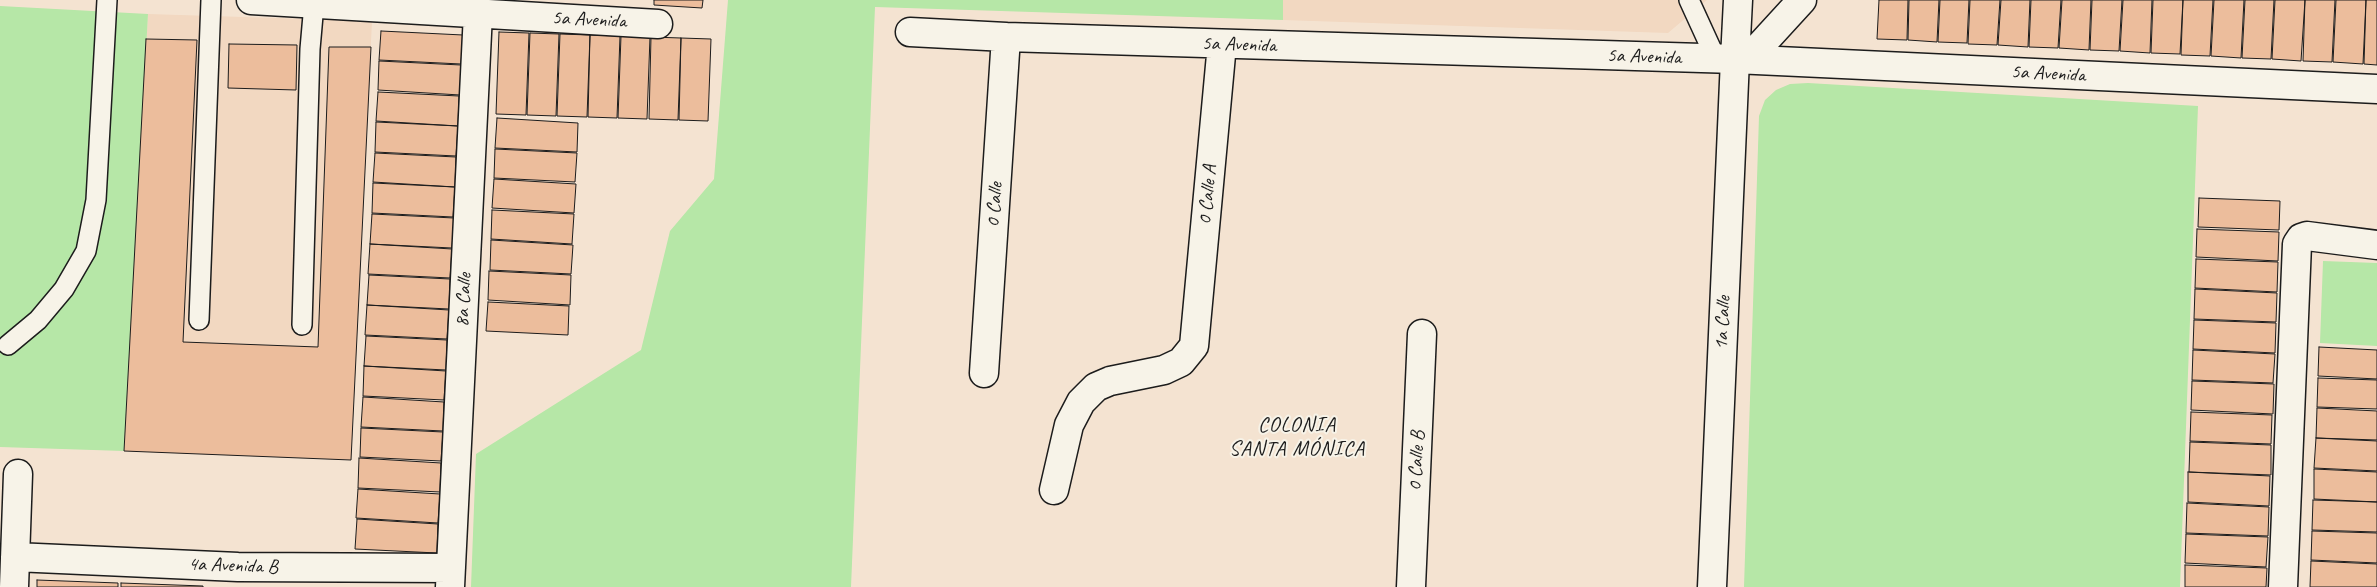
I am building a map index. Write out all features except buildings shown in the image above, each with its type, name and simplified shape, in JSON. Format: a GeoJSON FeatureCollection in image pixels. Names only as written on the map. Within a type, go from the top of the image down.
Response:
{"type":"FeatureCollection","features":[{"type":"Feature","properties":{"kind":"street","name":"5a Avenida"},"geometry":{"type":"LineString","coordinates":[[251,0],[314,4],[479,7],[658,24]]}},
{"type":"Feature","properties":{"kind":"street","name":"1a Calle"},"geometry":{"type":"LineString","coordinates":[[1712,587],[1733,59],[1738,0]]}},
{"type":"Feature","properties":{"kind":"street"},"geometry":{"type":"LineString","coordinates":[[1733,59],[1802,0]]}},
{"type":"Feature","properties":{"kind":"street","name":"8a Calle"},"geometry":{"type":"LineString","coordinates":[[450,578],[479,7]]}},
{"type":"Feature","properties":{"kind":"street","name":"5a Avenida"},"geometry":{"type":"LineString","coordinates":[[910,32],[1006,37],[1733,59],[2377,90]]}},
{"type":"Feature","properties":{"kind":"street","name":"0 Calle"},"geometry":{"type":"LineString","coordinates":[[984,373],[1006,37]]}},
{"type":"Feature","properties":{"kind":"street","name":"0 Calle A"},"geometry":{"type":"LineString","coordinates":[[1054,490],[1069,425],[1081,402],[1096,387],[1110,381],[1164,370],[1181,362],[1194,346],[1222,44]]}},
{"type":"Feature","properties":{"kind":"street"},"geometry":{"type":"LineString","coordinates":[[2283,587],[2297,244],[2300,238],[2307,236],[2377,245]]}},
{"type":"Feature","properties":{"kind":"street","name":"0 Calle B"},"geometry":{"type":"LineString","coordinates":[[1411,587],[1422,334]]}},
{"type":"Feature","properties":{"kind":"street"},"geometry":{"type":"LineString","coordinates":[[14,587],[18,474]]}},
{"type":"Feature","properties":{"kind":"street","name":"4a Avenida B"},"geometry":{"type":"LineString","coordinates":[[15,556],[238,577],[450,578]]}},
{"type":"Feature","properties":{"kind":"lane"},"geometry":{"type":"LineString","coordinates":[[8,345],[38,320],[64,290],[86,251],[96,200],[107,0]]}},
{"type":"Feature","properties":{"kind":"lane"},"geometry":{"type":"LineString","coordinates":[[199,320],[211,0]]}},
{"type":"Feature","properties":{"kind":"lane"},"geometry":{"type":"LineString","coordinates":[[1690,0],[1733,59]]}},
{"type":"Feature","properties":{"kind":"lane"},"geometry":{"type":"LineString","coordinates":[[302,325],[310,49],[314,4]]}},
{"type":"Feature","properties":{"kind":"shaded area"},"geometry":{"type":"Polygon","coordinates":[[[1283,0],[1707,0],[1668,33],[1283,20],[1283,0]]]}},
{"type":"Feature","properties":{"kind":"shaded area"},"geometry":{"type":"Polygon","coordinates":[[[148,14],[372,21],[351,460],[124,451],[148,14]]]}},
{"type":"Feature","properties":{"kind":"green space"},"geometry":{"type":"Polygon","coordinates":[[[728,0],[1283,0],[1283,20],[875,7],[851,587],[471,587],[476,454],[641,350],[670,231],[714,179],[728,0]]]}},
{"type":"Feature","properties":{"kind":"green space"},"geometry":{"type":"Polygon","coordinates":[[[0,6],[148,14],[124,451],[0,447],[0,6]]]}},
{"type":"Feature","properties":{"kind":"green space"},"geometry":{"type":"Polygon","coordinates":[[[1808,83],[2198,106],[2180,587],[1744,587],[1759,116],[1765,100],[1776,90],[1790,84],[1808,83]]]}},
{"type":"Feature","properties":{"kind":"green space"},"geometry":{"type":"Polygon","coordinates":[[[2323,261],[2377,263],[2377,346],[2320,343],[2323,261]]]}},
{"type":"Feature","properties":{"kind":"district","name":"COLONIA SANTA MÓNICA"},"geometry":{"type":"Point","coordinates":[1297,437]}}]}
